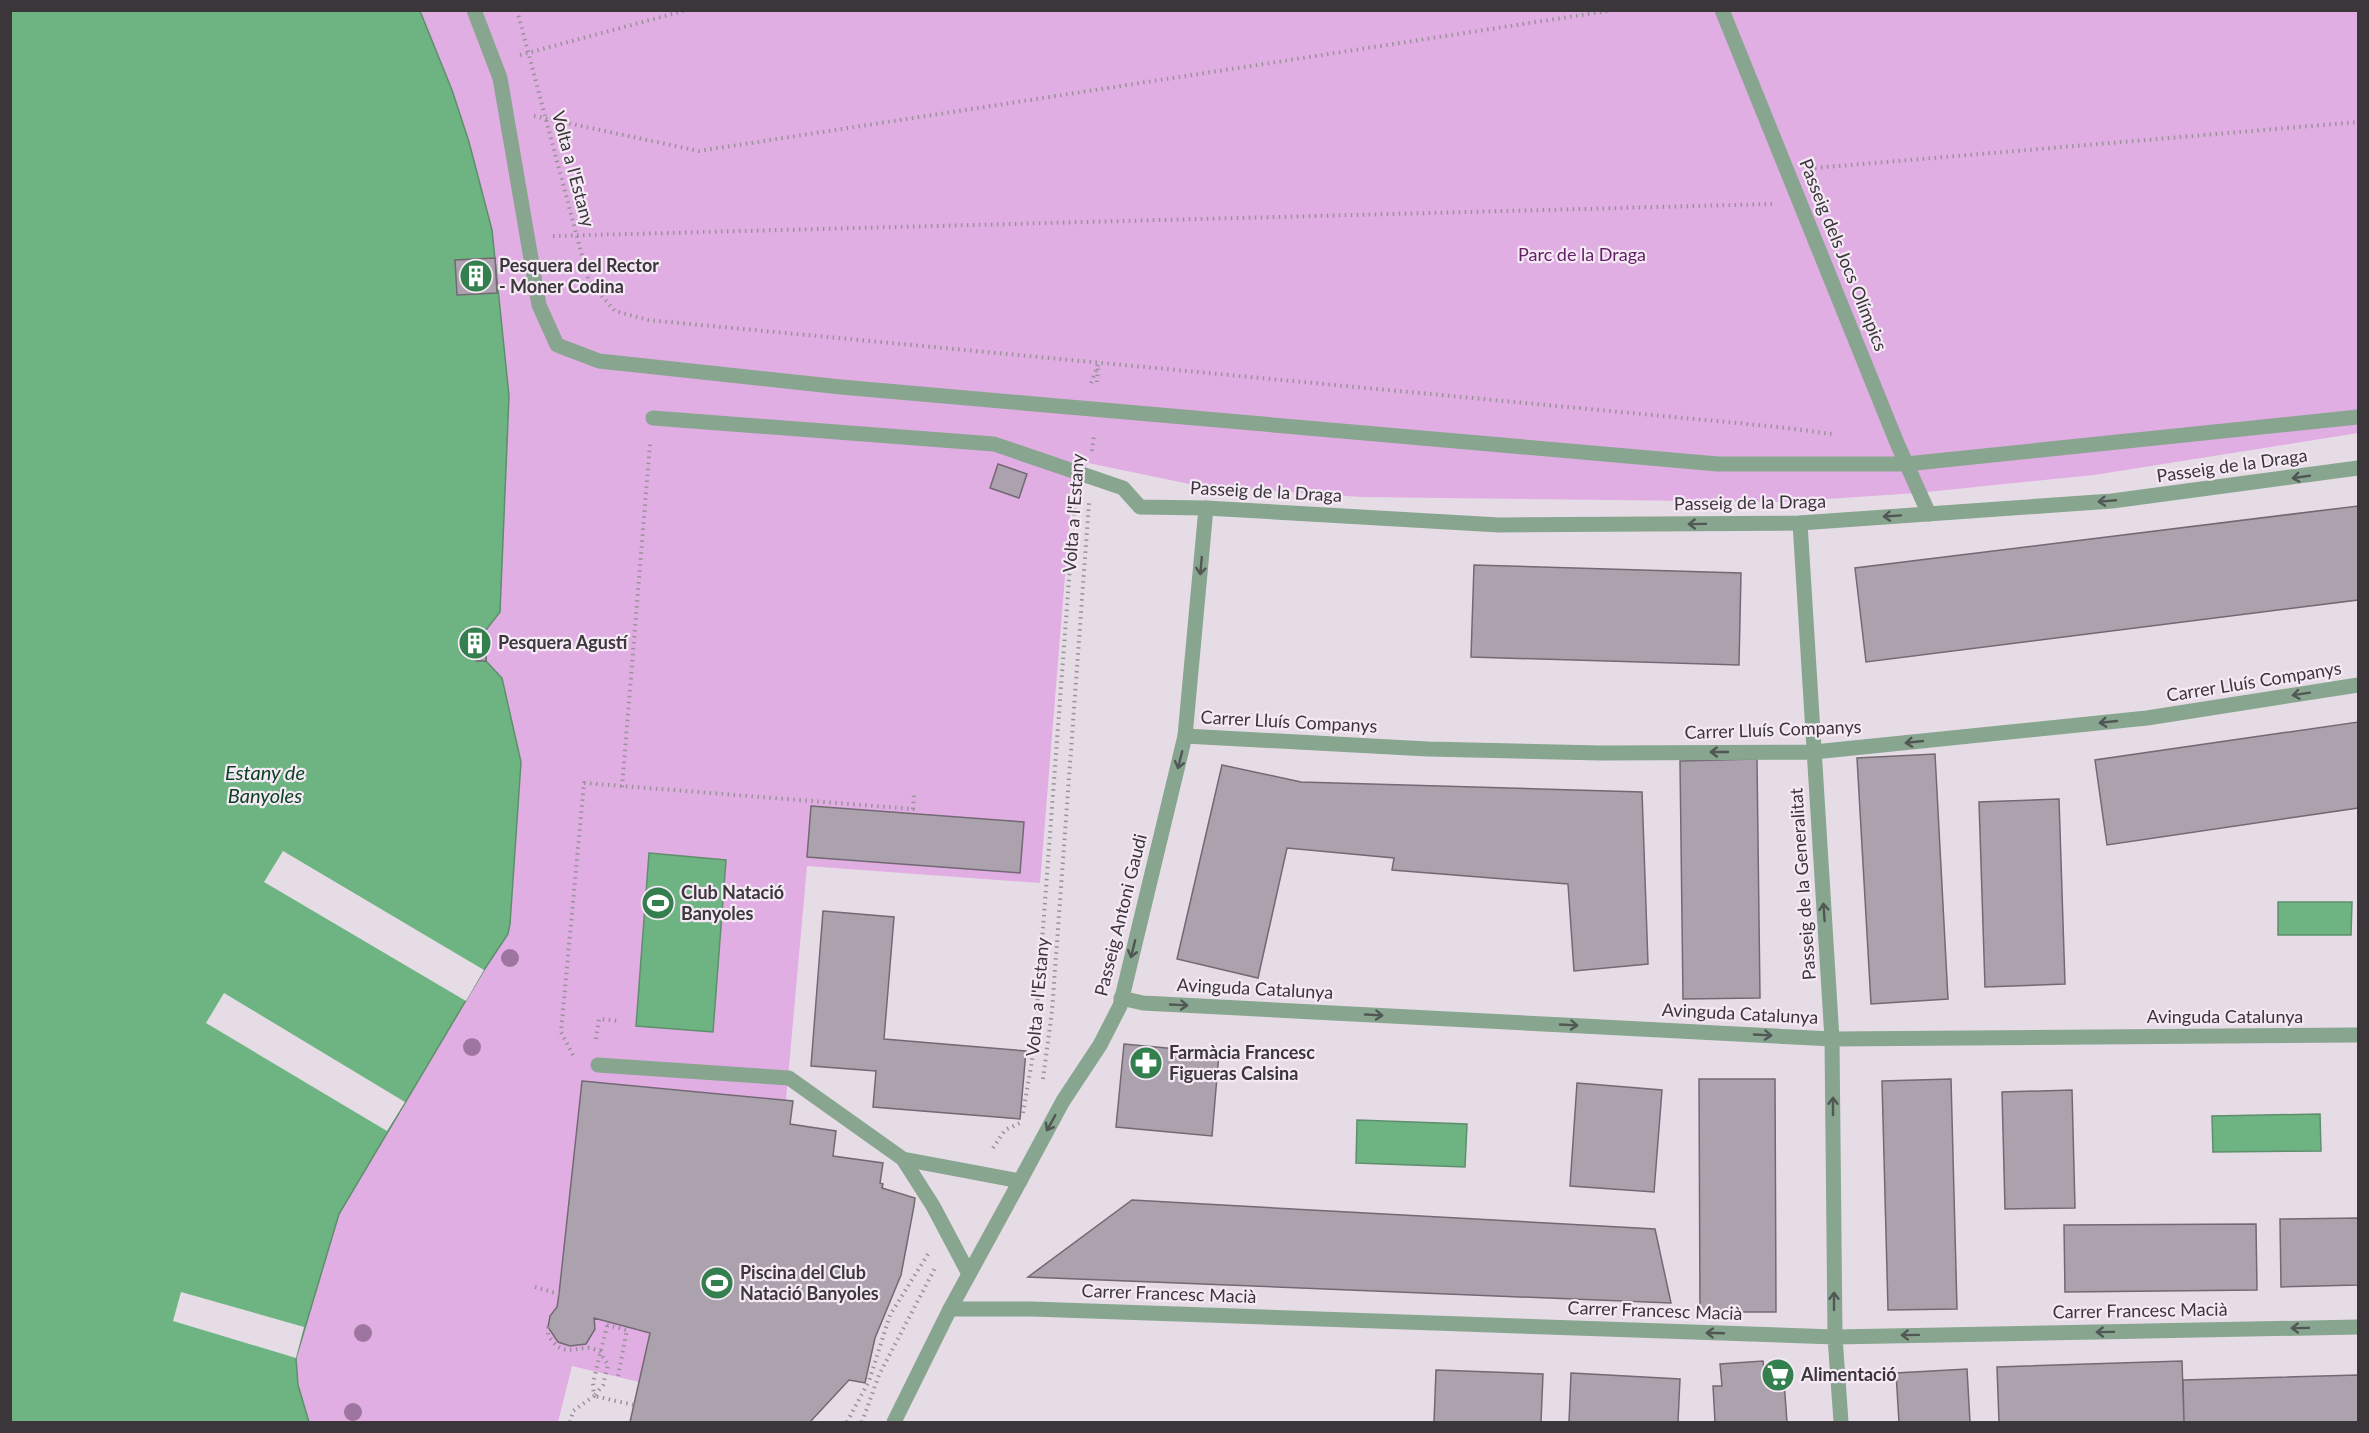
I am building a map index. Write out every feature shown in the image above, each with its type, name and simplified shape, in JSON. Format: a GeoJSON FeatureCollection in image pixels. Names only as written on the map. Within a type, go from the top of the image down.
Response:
{"type":"FeatureCollection","features":[{"type":"Feature","properties":{"kind":"street"},"geometry":{"type":"LineString","coordinates":[[474,10],[500,78],[539,305],[557,345],[599,362],[841,387],[1718,464],[1906,464],[2358,417]]}},
{"type":"Feature","properties":{"kind":"street","name":"Passeig dels Jocs Olímpics"},"geometry":{"type":"LineString","coordinates":[[1722,10],[1906,464],[1929,514]]}},
{"type":"Feature","properties":{"kind":"street"},"geometry":{"type":"LineString","coordinates":[[652,418],[994,444],[1084,475]]}},
{"type":"Feature","properties":{"kind":"street","name":"Passeig de la Draga"},"geometry":{"type":"LineString","coordinates":[[1084,475],[1123,488],[1140,507],[1206,508],[1499,525],[1800,523],[2112,501],[2358,468]]}},
{"type":"Feature","properties":{"kind":"street","name":"Passeig Antoni Gaudi"},"geometry":{"type":"LineString","coordinates":[[894,1422],[950,1309],[1020,1180],[1063,1101],[1100,1045],[1120,1006],[1185,735],[1206,508]]}},
{"type":"Feature","properties":{"kind":"street","name":"Passeig de la Generalitat"},"geometry":{"type":"LineString","coordinates":[[1800,523],[1832,1039],[1835,1337],[1841,1422]]}},
{"type":"Feature","properties":{"kind":"street","name":"Carrer Lluís Companys"},"geometry":{"type":"LineString","coordinates":[[1185,735],[1451,749],[1601,753],[1814,752],[2147,718],[2358,685]]}},
{"type":"Feature","properties":{"kind":"street","name":"Avinguda Catalunya"},"geometry":{"type":"LineString","coordinates":[[1121,998],[1143,1003],[1832,1039],[2358,1035]]}},
{"type":"Feature","properties":{"kind":"street"},"geometry":{"type":"LineString","coordinates":[[598,1065],[789,1078],[903,1159],[951,1239],[969,1274]]}},
{"type":"Feature","properties":{"kind":"street"},"geometry":{"type":"LineString","coordinates":[[903,1159],[1020,1180]]}},
{"type":"Feature","properties":{"kind":"street","name":"Carrer Francesc Macià"},"geometry":{"type":"LineString","coordinates":[[950,1309],[1056,1310],[1835,1337],[2358,1327]]}},
{"type":"Feature","properties":{"kind":"path","name":"Volta a l'Estany"},"geometry":{"type":"LineString","coordinates":[[517,10],[589,282],[615,311],[648,320],[1099,362],[1095,410],[1084,475],[1034,1049],[1027,1097]]}},
{"type":"Feature","properties":{"kind":"path"},"geometry":{"type":"LineString","coordinates":[[494,62],[687,10]]}},
{"type":"Feature","properties":{"kind":"path"},"geometry":{"type":"LineString","coordinates":[[505,110],[699,151],[1614,10]]}},
{"type":"Feature","properties":{"kind":"path"},"geometry":{"type":"LineString","coordinates":[[1787,170],[2358,122]]}},
{"type":"Feature","properties":{"kind":"path"},"geometry":{"type":"LineString","coordinates":[[528,237],[1800,203]]}},
{"type":"Feature","properties":{"kind":"path"},"geometry":{"type":"LineString","coordinates":[[1099,362],[1779,427],[1838,435]]}},
{"type":"Feature","properties":{"kind":"path"},"geometry":{"type":"LineString","coordinates":[[622,787],[652,418]]}},
{"type":"Feature","properties":{"kind":"path","name":"Volta a l'Estany"},"geometry":{"type":"LineString","coordinates":[[1042,1086],[1052,1011],[1084,475]]}},
{"type":"Feature","properties":{"kind":"path"},"geometry":{"type":"LineString","coordinates":[[577,1062],[561,1032],[584,783],[913,809],[914,792]]}},
{"type":"Feature","properties":{"kind":"path"},"geometry":{"type":"LineString","coordinates":[[862,1422],[879,1375],[951,1239]]}},
{"type":"Feature","properties":{"kind":"path"},"geometry":{"type":"LineString","coordinates":[[535,1287],[559,1294]]}},
{"type":"Feature","properties":{"kind":"path"},"geometry":{"type":"LineString","coordinates":[[594,1396],[593,1383],[607,1323],[627,1330],[618,1376]]}},
{"type":"Feature","properties":{"kind":"path"},"geometry":{"type":"LineString","coordinates":[[548,1327],[548,1335],[558,1348],[567,1350],[587,1347],[600,1352],[608,1365],[603,1385],[594,1396],[573,1411],[570,1422]]}},
{"type":"Feature","properties":{"kind":"path"},"geometry":{"type":"LineString","coordinates":[[594,1396],[634,1405]]}},
{"type":"Feature","properties":{"kind":"green space","name":"Parc de la Draga"},"geometry":{"type":"Polygon","coordinates":[[[410,11],[2358,11],[2358,433],[2094,475],[1917,493],[1783,502],[1361,497],[1199,486],[1088,463],[1072,490],[1040,883],[807,866],[786,1100],[793,1101],[790,1124],[836,1131],[833,1156],[883,1163],[880,1183],[883,1184],[882,1188],[915,1198],[901,1275],[875,1338],[865,1383],[849,1380],[810,1422],[630,1422],[639,1382],[572,1366],[558,1422],[309,1422],[298,1385],[296,1358],[339,1214],[484,970],[508,934],[502,678],[486,661],[486,630],[410,11]]]}},
{"type":"Feature","properties":{"kind":"water","name":"Estany de Banyoles"},"geometry":{"type":"Polygon","coordinates":[[[10,11],[420,11],[452,90],[469,142],[492,230],[509,396],[500,612],[486,630],[486,661],[502,678],[521,762],[510,924],[508,934],[484,970],[339,1214],[296,1358],[298,1385],[309,1422],[11,1422],[10,11]]]}},
{"type":"Feature","properties":{"kind":"water"},"geometry":{"type":"Polygon","coordinates":[[[649,853],[726,860],[713,1032],[636,1026],[649,853]]]}},
{"type":"Feature","properties":{"kind":"water"},"geometry":{"type":"Polygon","coordinates":[[[2278,902],[2352,902],[2351,935],[2278,935],[2278,902]]]}},
{"type":"Feature","properties":{"kind":"water"},"geometry":{"type":"Polygon","coordinates":[[[2320,1114],[2321,1151],[2213,1152],[2212,1116],[2320,1114]]]}},
{"type":"Feature","properties":{"kind":"water"},"geometry":{"type":"Polygon","coordinates":[[[1357,1120],[1467,1124],[1465,1167],[1356,1163],[1357,1120]]]}},
{"type":"Feature","properties":{"kind":"pier"},"geometry":{"type":"Polygon","coordinates":[[[283,851],[484,970],[466,1001],[264,882],[283,851]]]}},
{"type":"Feature","properties":{"kind":"pier"},"geometry":{"type":"Polygon","coordinates":[[[224,993],[405,1102],[387,1131],[206,1023],[224,993]]]}},
{"type":"Feature","properties":{"kind":"pier"},"geometry":{"type":"Polygon","coordinates":[[[181,1292],[304,1327],[296,1358],[173,1321],[181,1292]]]}},
{"type":"Feature","properties":{"kind":"building","name":"Pesquera del Rector - Moner Codina"},"geometry":{"type":"Polygon","coordinates":[[[495,258],[497,293],[457,295],[455,260],[495,258]]]}},
{"type":"Feature","properties":{"kind":"building"},"geometry":{"type":"Polygon","coordinates":[[[998,464],[1027,474],[1019,498],[990,488],[998,464]]]}},
{"type":"Feature","properties":{"kind":"building"},"geometry":{"type":"Polygon","coordinates":[[[2358,506],[2358,600],[1866,662],[1855,568],[2358,506]]]}},
{"type":"Feature","properties":{"kind":"building"},"geometry":{"type":"Polygon","coordinates":[[[1474,565],[1741,573],[1739,665],[1471,657],[1474,565]]]}},
{"type":"Feature","properties":{"kind":"building","name":"Pesquera Agustí"},"geometry":{"type":"Polygon","coordinates":[[[464,630],[486,630],[486,661],[476,661],[476,655],[464,655],[464,630]]]}},
{"type":"Feature","properties":{"kind":"building"},"geometry":{"type":"Polygon","coordinates":[[[2358,722],[2358,808],[2107,845],[2095,760],[2358,722]]]}},
{"type":"Feature","properties":{"kind":"building"},"geometry":{"type":"Polygon","coordinates":[[[1935,754],[1948,999],[1871,1004],[1857,758],[1935,754]]]}},
{"type":"Feature","properties":{"kind":"building"},"geometry":{"type":"Polygon","coordinates":[[[1757,759],[1760,998],[1683,999],[1680,761],[1757,759]]]}},
{"type":"Feature","properties":{"kind":"building"},"geometry":{"type":"Polygon","coordinates":[[[1222,765],[1301,782],[1642,792],[1648,964],[1574,971],[1568,884],[1392,870],[1394,858],[1287,848],[1258,978],[1177,959],[1222,765]]]}},
{"type":"Feature","properties":{"kind":"building"},"geometry":{"type":"Polygon","coordinates":[[[2059,799],[2065,984],[1985,987],[1979,802],[2059,799]]]}},
{"type":"Feature","properties":{"kind":"building"},"geometry":{"type":"Polygon","coordinates":[[[811,806],[1024,822],[1020,873],[807,857],[811,806]]]}},
{"type":"Feature","properties":{"kind":"building"},"geometry":{"type":"Polygon","coordinates":[[[823,911],[894,917],[884,1039],[1026,1051],[1020,1119],[873,1107],[876,1071],[811,1066],[823,911]]]}},
{"type":"Feature","properties":{"kind":"building"},"geometry":{"type":"Polygon","coordinates":[[[1124,1044],[1219,1053],[1212,1136],[1116,1127],[1124,1044]]]}},
{"type":"Feature","properties":{"kind":"building"},"geometry":{"type":"Polygon","coordinates":[[[1699,1079],[1775,1079],[1776,1312],[1700,1312],[1699,1079]]]}},
{"type":"Feature","properties":{"kind":"building"},"geometry":{"type":"Polygon","coordinates":[[[1951,1079],[1957,1309],[1888,1310],[1882,1081],[1951,1079]]]}},
{"type":"Feature","properties":{"kind":"building"},"geometry":{"type":"Polygon","coordinates":[[[582,1081],[793,1101],[790,1124],[836,1131],[833,1156],[883,1163],[880,1183],[883,1184],[882,1188],[915,1198],[901,1275],[875,1338],[865,1383],[849,1380],[810,1422],[630,1422],[650,1333],[594,1318],[595,1329],[586,1344],[570,1346],[558,1342],[548,1327],[550,1316],[557,1307],[559,1294],[582,1081]]]}},
{"type":"Feature","properties":{"kind":"building"},"geometry":{"type":"Polygon","coordinates":[[[1577,1083],[1662,1090],[1654,1192],[1570,1186],[1577,1083]]]}},
{"type":"Feature","properties":{"kind":"building"},"geometry":{"type":"Polygon","coordinates":[[[2072,1090],[2075,1208],[2005,1209],[2002,1092],[2072,1090]]]}},
{"type":"Feature","properties":{"kind":"building"},"geometry":{"type":"Polygon","coordinates":[[[1132,1200],[1655,1229],[1671,1303],[1028,1277],[1132,1200]]]}},
{"type":"Feature","properties":{"kind":"building"},"geometry":{"type":"Polygon","coordinates":[[[2358,1218],[2358,1285],[2281,1287],[2280,1219],[2358,1218]]]}},
{"type":"Feature","properties":{"kind":"building"},"geometry":{"type":"Polygon","coordinates":[[[2256,1224],[2257,1290],[2065,1292],[2064,1225],[2256,1224]]]}},
{"type":"Feature","properties":{"kind":"building"},"geometry":{"type":"Polygon","coordinates":[[[1763,1361],[1764,1369],[1783,1368],[1787,1422],[1715,1422],[1713,1386],[1722,1386],[1720,1364],[1763,1361]]]}},
{"type":"Feature","properties":{"kind":"building"},"geometry":{"type":"Polygon","coordinates":[[[2182,1361],[2184,1422],[1999,1422],[1997,1367],[2182,1361]]]}},
{"type":"Feature","properties":{"kind":"building"},"geometry":{"type":"Polygon","coordinates":[[[1967,1369],[1970,1422],[1899,1422],[1896,1373],[1967,1369]]]}},
{"type":"Feature","properties":{"kind":"building"},"geometry":{"type":"Polygon","coordinates":[[[1436,1370],[1543,1374],[1541,1422],[1434,1422],[1436,1370]]]}},
{"type":"Feature","properties":{"kind":"building"},"geometry":{"type":"Polygon","coordinates":[[[1571,1373],[1680,1379],[1678,1422],[1569,1422],[1571,1373]]]}},
{"type":"Feature","properties":{"kind":"building"},"geometry":{"type":"Polygon","coordinates":[[[2358,1375],[2358,1422],[2184,1422],[2183,1380],[2358,1375]]]}},
{"type":"Feature","properties":{"kind":"place","name":"Pesquera del Rector - Moner Codina"},"geometry":{"type":"Point","coordinates":[476,276]}},
{"type":"Feature","properties":{"kind":"place","name":"Pesquera Agustí"},"geometry":{"type":"Point","coordinates":[475,643]}},
{"type":"Feature","properties":{"kind":"place","name":"Club Natació Banyoles"},"geometry":{"type":"Point","coordinates":[658,903]}},
{"type":"Feature","properties":{"kind":"place","name":"Farmàcia Francesc Figueras Calsina"},"geometry":{"type":"Point","coordinates":[1146,1063]}},
{"type":"Feature","properties":{"kind":"place","name":"Piscina del Club Natació Banyoles"},"geometry":{"type":"Point","coordinates":[717,1283]}},
{"type":"Feature","properties":{"kind":"place","name":"Alimentació"},"geometry":{"type":"Point","coordinates":[1778,1375]}}]}
